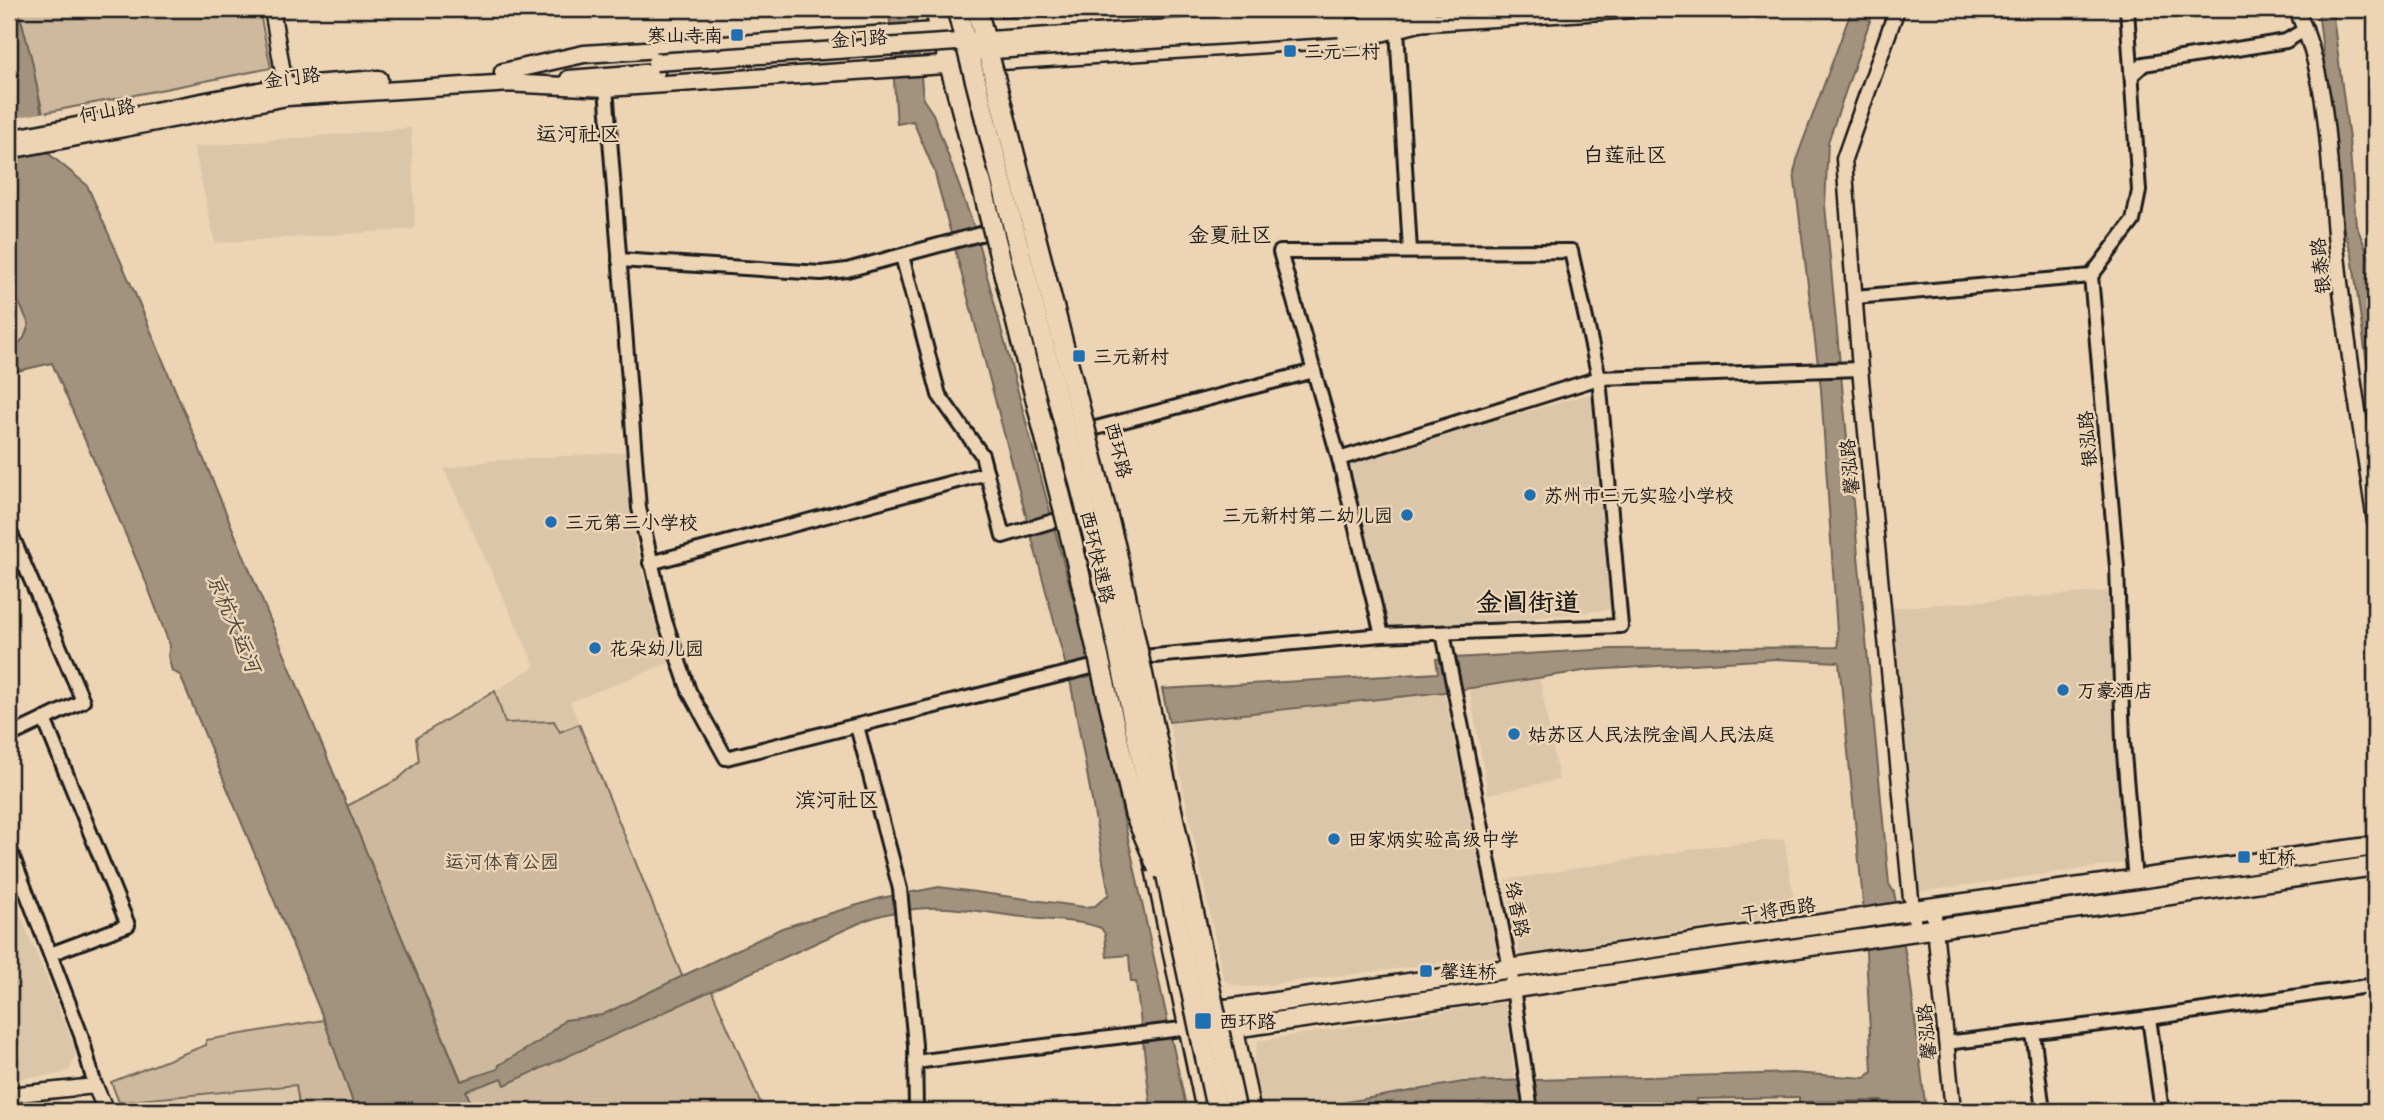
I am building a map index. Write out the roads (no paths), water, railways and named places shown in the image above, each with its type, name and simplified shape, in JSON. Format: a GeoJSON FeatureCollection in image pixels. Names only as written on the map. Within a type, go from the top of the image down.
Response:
{"type":"FeatureCollection","features":[{"type":"Feature","properties":{"kind":"highway"},"geometry":{"type":"LineString","coordinates":[[935,9],[937,31],[955,64],[980,178],[1073,546],[1135,814],[1176,910]]}},
{"type":"Feature","properties":{"kind":"highway","name":"西环快速路"},"geometry":{"type":"LineString","coordinates":[[957,9],[1097,550],[1217,1111]]}},
{"type":"Feature","properties":{"kind":"highway","name":"西环快速路"},"geometry":{"type":"LineString","coordinates":[[976,9],[1115,546],[1236,1111]]}},
{"type":"Feature","properties":{"kind":"highway"},"geometry":{"type":"LineString","coordinates":[[990,21],[998,61]]}},
{"type":"Feature","properties":{"kind":"highway"},"geometry":{"type":"LineString","coordinates":[[1220,1022],[1248,1111]]}},
{"type":"Feature","properties":{"kind":"main road"},"geometry":{"type":"LineString","coordinates":[[937,31],[945,9]]}},
{"type":"Feature","properties":{"kind":"main road"},"geometry":{"type":"LineString","coordinates":[[983,9],[990,21]]}},
{"type":"Feature","properties":{"kind":"main road"},"geometry":{"type":"LineString","coordinates":[[503,78],[584,54],[937,31],[990,21],[1260,9]]}},
{"type":"Feature","properties":{"kind":"main road"},"geometry":{"type":"LineString","coordinates":[[1390,9],[1423,17]]}},
{"type":"Feature","properties":{"kind":"main road","name":"金门路"},"geometry":{"type":"LineString","coordinates":[[1423,17],[1482,9]]}},
{"type":"Feature","properties":{"kind":"main road","name":"金门路"},"geometry":{"type":"LineString","coordinates":[[212,105],[286,92],[1338,22],[1624,9]]}},
{"type":"Feature","properties":{"kind":"main road"},"geometry":{"type":"LineString","coordinates":[[503,78],[606,88],[1345,39],[1396,29],[1423,17]]}},
{"type":"Feature","properties":{"kind":"main road","name":"西环路"},"geometry":{"type":"LineString","coordinates":[[998,61],[1114,512],[1146,655],[1220,1022]]}},
{"type":"Feature","properties":{"kind":"main road"},"geometry":{"type":"LineString","coordinates":[[955,64],[1003,231],[1077,520],[1102,665],[1142,810],[1185,1027],[1206,1111]]}},
{"type":"Feature","properties":{"kind":"main road","name":"何山路"},"geometry":{"type":"LineString","coordinates":[[9,138],[212,105]]}},
{"type":"Feature","properties":{"kind":"main road","name":"何山路"},"geometry":{"type":"LineString","coordinates":[[9,150],[212,105]]}},
{"type":"Feature","properties":{"kind":"main road"},"geometry":{"type":"LineString","coordinates":[[1142,810],[1175,858],[1220,1022],[1227,1111]]}},
{"type":"Feature","properties":{"kind":"main road","name":"干将西路"},"geometry":{"type":"LineString","coordinates":[[1220,1022],[1510,968],[2375,846]]}},
{"type":"Feature","properties":{"kind":"main road","name":"干将西路"},"geometry":{"type":"LineString","coordinates":[[1185,1027],[1513,988],[2375,866]]}},
{"type":"Feature","properties":{"kind":"main road"},"geometry":{"type":"LineString","coordinates":[[1606,954],[1609,974]]}},
{"type":"Feature","properties":{"kind":"street"},"geometry":{"type":"LineString","coordinates":[[272,9],[286,92]]}},
{"type":"Feature","properties":{"kind":"street","name":"馨泓路"},"geometry":{"type":"LineString","coordinates":[[1897,9],[1844,159],[1855,297],[1854,370],[1913,930]]}},
{"type":"Feature","properties":{"kind":"street"},"geometry":{"type":"LineString","coordinates":[[1855,297],[2091,276],[2133,221],[2139,191],[2127,9]]}},
{"type":"Feature","properties":{"kind":"street","name":"银泰路"},"geometry":{"type":"LineString","coordinates":[[2296,9],[2306,29],[2320,91],[2338,267],[2375,522]]}},
{"type":"Feature","properties":{"kind":"street"},"geometry":{"type":"LineString","coordinates":[[1396,29],[1410,251]]}},
{"type":"Feature","properties":{"kind":"street"},"geometry":{"type":"LineString","coordinates":[[2132,75],[2144,64],[2286,41],[2306,29]]}},
{"type":"Feature","properties":{"kind":"street"},"geometry":{"type":"LineString","coordinates":[[606,88],[639,508],[665,621],[690,691],[726,758],[1146,655],[1381,635],[1621,626],[1599,378],[1571,251],[1280,252],[1339,459],[1381,635]]}},
{"type":"Feature","properties":{"kind":"street"},"geometry":{"type":"LineString","coordinates":[[619,260],[821,273],[848,270],[979,233],[1003,231],[1039,222]]}},
{"type":"Feature","properties":{"kind":"street"},"geometry":{"type":"LineString","coordinates":[[902,256],[939,395],[982,455],[1003,536],[1053,521],[1077,520],[1114,512]]}},
{"type":"Feature","properties":{"kind":"street","name":"银泓路"},"geometry":{"type":"LineString","coordinates":[[2091,276],[2118,567],[2123,742],[2135,881]]}},
{"type":"Feature","properties":{"kind":"street"},"geometry":{"type":"LineString","coordinates":[[1339,459],[1599,378],[1854,370]]}},
{"type":"Feature","properties":{"kind":"street"},"geometry":{"type":"LineString","coordinates":[[1092,429],[1314,371]]}},
{"type":"Feature","properties":{"kind":"street"},"geometry":{"type":"LineString","coordinates":[[650,563],[986,473]]}},
{"type":"Feature","properties":{"kind":"street"},"geometry":{"type":"LineString","coordinates":[[9,537],[12,536],[83,701],[9,736]]}},
{"type":"Feature","properties":{"kind":"street","name":"络香路"},"geometry":{"type":"LineString","coordinates":[[1443,633],[1510,968],[1530,1108]]}},
{"type":"Feature","properties":{"kind":"street"},"geometry":{"type":"LineString","coordinates":[[44,719],[128,925],[50,954]]}},
{"type":"Feature","properties":{"kind":"street"},"geometry":{"type":"LineString","coordinates":[[857,726],[900,889],[915,1062],[916,1111]]}},
{"type":"Feature","properties":{"kind":"street"},"geometry":{"type":"LineString","coordinates":[[9,847],[81,1035],[95,1086],[106,1111]]}},
{"type":"Feature","properties":{"kind":"street","name":"馨泓路"},"geometry":{"type":"LineString","coordinates":[[1933,907],[1952,1111]]}},
{"type":"Feature","properties":{"kind":"street"},"geometry":{"type":"LineString","coordinates":[[1947,1043],[2149,1018],[2375,985]]}},
{"type":"Feature","properties":{"kind":"street"},"geometry":{"type":"LineString","coordinates":[[2149,1018],[2162,1111]]}},
{"type":"Feature","properties":{"kind":"street"},"geometry":{"type":"LineString","coordinates":[[915,1062],[1185,1027]]}},
{"type":"Feature","properties":{"kind":"street"},"geometry":{"type":"LineString","coordinates":[[2033,1032],[2043,1111]]}},
{"type":"Feature","properties":{"kind":"street"},"geometry":{"type":"LineString","coordinates":[[9,1095],[95,1086]]}},
{"type":"Feature","properties":{"kind":"water","name":"京杭大运河"},"geometry":{"type":"Polygon","coordinates":[[[9,9],[18,9],[32,60],[49,154],[87,185],[140,305],[461,1081],[498,1069],[499,1065],[540,1041],[565,1020],[602,1015],[782,928],[881,898],[939,887],[1084,907],[1095,906],[1109,894],[1071,685],[934,170],[913,121],[897,124],[889,9],[915,9],[923,99],[933,114],[974,227],[1089,658],[1187,1111],[1151,1109],[1136,982],[1131,982],[1129,955],[1107,957],[1105,934],[1101,928],[1076,922],[930,908],[910,909],[866,920],[505,1085],[502,1078],[466,1091],[474,1111],[356,1111],[324,1020],[180,675],[172,671],[168,656],[170,646],[146,582],[52,363],[9,373],[9,353],[24,338],[29,324],[9,281],[9,9]]]}},
{"type":"Feature","properties":{"kind":"water"},"geometry":{"type":"Polygon","coordinates":[[[1852,9],[1874,9],[1828,142],[1825,205],[1889,884],[1894,892],[1910,979],[1926,1111],[1889,1111],[1883,1101],[1799,1102],[1799,1097],[1697,1099],[1696,1105],[1548,1108],[1535,1102],[1448,1111],[1293,1111],[1463,1082],[1793,1073],[1865,1078],[1872,1072],[1864,911],[1839,662],[1776,659],[1590,670],[1444,692],[1169,722],[1162,689],[1438,673],[1436,659],[1612,649],[1838,647],[1821,389],[1794,173],[1799,152],[1852,9]]]}},
{"type":"Feature","properties":{"kind":"water"},"geometry":{"type":"Polygon","coordinates":[[[2318,9],[2332,9],[2349,139],[2356,225],[2372,263],[2375,287],[2375,423],[2352,255],[2344,229],[2318,9]]]}},
{"type":"Feature","properties":{"kind":"place","name":"寒山寺南"},"geometry":{"type":"Point","coordinates":[737,35]}},
{"type":"Feature","properties":{"kind":"place","name":"三元二村"},"geometry":{"type":"Point","coordinates":[1290,51]}},
{"type":"Feature","properties":{"kind":"place","name":"三元新村"},"geometry":{"type":"Point","coordinates":[1079,356]}},
{"type":"Feature","properties":{"kind":"place","name":"苏州市三元实验小学校"},"geometry":{"type":"Point","coordinates":[1530,495]}},
{"type":"Feature","properties":{"kind":"place","name":"三元新村第二幼儿园"},"geometry":{"type":"Point","coordinates":[1407,515]}},
{"type":"Feature","properties":{"kind":"place","name":"三元第三小学校"},"geometry":{"type":"Point","coordinates":[551,522]}},
{"type":"Feature","properties":{"kind":"place","name":"花朵幼儿园"},"geometry":{"type":"Point","coordinates":[595,648]}},
{"type":"Feature","properties":{"kind":"place","name":"万豪酒店"},"geometry":{"type":"Point","coordinates":[2063,690]}},
{"type":"Feature","properties":{"kind":"place","name":"姑苏区人民法院金阊人民法庭"},"geometry":{"type":"Point","coordinates":[1514,734]}},
{"type":"Feature","properties":{"kind":"place","name":"田家炳实验高级中学"},"geometry":{"type":"Point","coordinates":[1334,839]}},
{"type":"Feature","properties":{"kind":"place","name":"虹桥"},"geometry":{"type":"Point","coordinates":[2244,857]}},
{"type":"Feature","properties":{"kind":"place","name":"馨连桥"},"geometry":{"type":"Point","coordinates":[1426,971]}},
{"type":"Feature","properties":{"kind":"place","name":"西环路"},"geometry":{"type":"Point","coordinates":[1203,1021]}},
{"type":"Feature","properties":{"kind":"district","name":"运河社区"},"geometry":{"type":"Point","coordinates":[578,134]}},
{"type":"Feature","properties":{"kind":"district","name":"白莲社区"},"geometry":{"type":"Point","coordinates":[1625,155]}},
{"type":"Feature","properties":{"kind":"district","name":"金夏社区"},"geometry":{"type":"Point","coordinates":[1230,235]}},
{"type":"Feature","properties":{"kind":"district","name":"金阊街道"},"geometry":{"type":"Point","coordinates":[1528,602]}},
{"type":"Feature","properties":{"kind":"district","name":"滨河社区"},"geometry":{"type":"Point","coordinates":[837,800]}},
{"type":"Feature","properties":{"kind":"park label","name":"运河体育公园"},"geometry":{"type":"Point","coordinates":[502,861]}}]}
